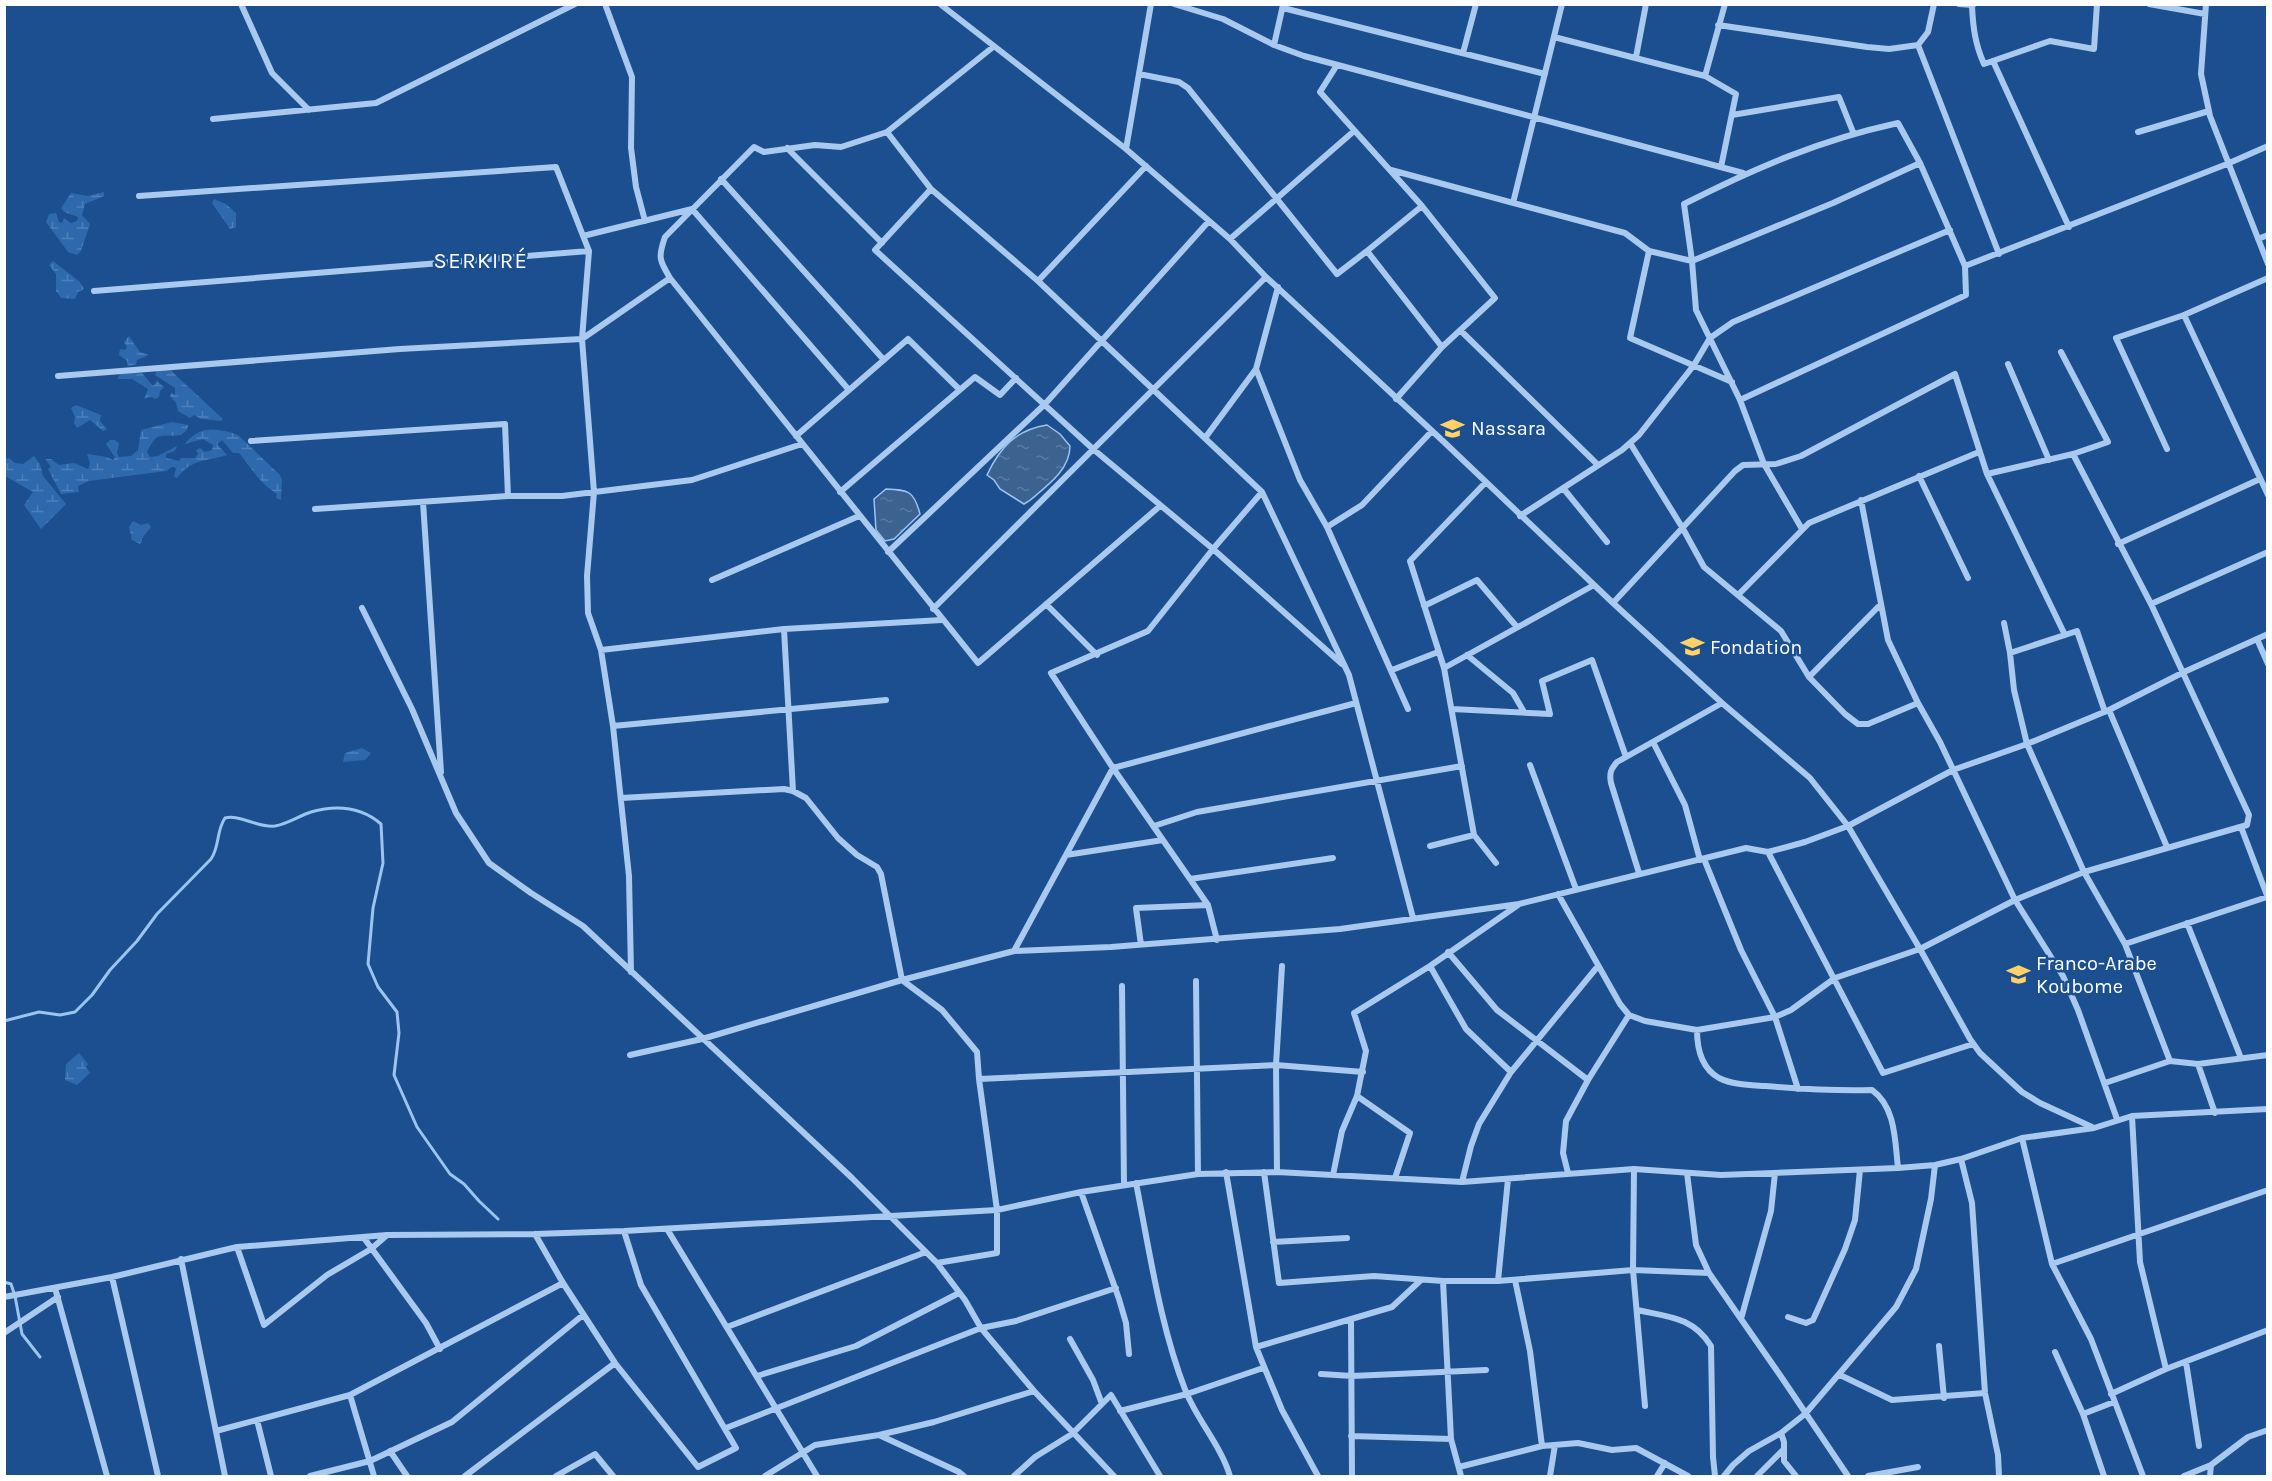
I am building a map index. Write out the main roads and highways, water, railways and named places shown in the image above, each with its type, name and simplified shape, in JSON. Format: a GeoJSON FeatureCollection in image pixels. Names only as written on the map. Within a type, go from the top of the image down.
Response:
{"type":"FeatureCollection","features":[{"type":"Feature","properties":{"kind":"water"},"geometry":{"type":"Polygon","coordinates":[[[1047,425],[1060,434],[1070,446],[1069,455],[1056,477],[1024,504],[1000,489],[987,475],[1010,441],[1026,431],[1047,425]]]}},
{"type":"Feature","properties":{"kind":"water"},"geometry":{"type":"Polygon","coordinates":[[[886,489],[909,493],[913,496],[920,514],[894,539],[885,541],[876,530],[874,499],[886,489]]]}},
{"type":"Feature","properties":{"kind":"waterway"},"geometry":{"type":"LineString","coordinates":[[4,1021],[39,1012],[60,1015],[75,1012],[92,995],[157,914],[211,859],[225,818],[231,817],[275,826],[311,812],[330,809],[348,809],[365,814],[381,824],[383,863],[373,908],[368,964],[378,987],[397,1012],[399,1033],[394,1075],[417,1127],[450,1174],[464,1184],[498,1219]]}},
{"type":"Feature","properties":{"kind":"waterway"},"geometry":{"type":"LineString","coordinates":[[4,1282],[11,1284],[22,1334],[40,1357]]}},
{"type":"Feature","properties":{"kind":"place","name":"Nassara"},"geometry":{"type":"Point","coordinates":[1453,428]}},
{"type":"Feature","properties":{"kind":"place","name":"Fondation"},"geometry":{"type":"Point","coordinates":[1692,647]}},
{"type":"Feature","properties":{"kind":"place","name":"Franco-Arabe Koubome"},"geometry":{"type":"Point","coordinates":[2018,974]}},
{"type":"Feature","properties":{"kind":"district","name":"SERKIRÉ"},"geometry":{"type":"Point","coordinates":[481,260]}}]}
